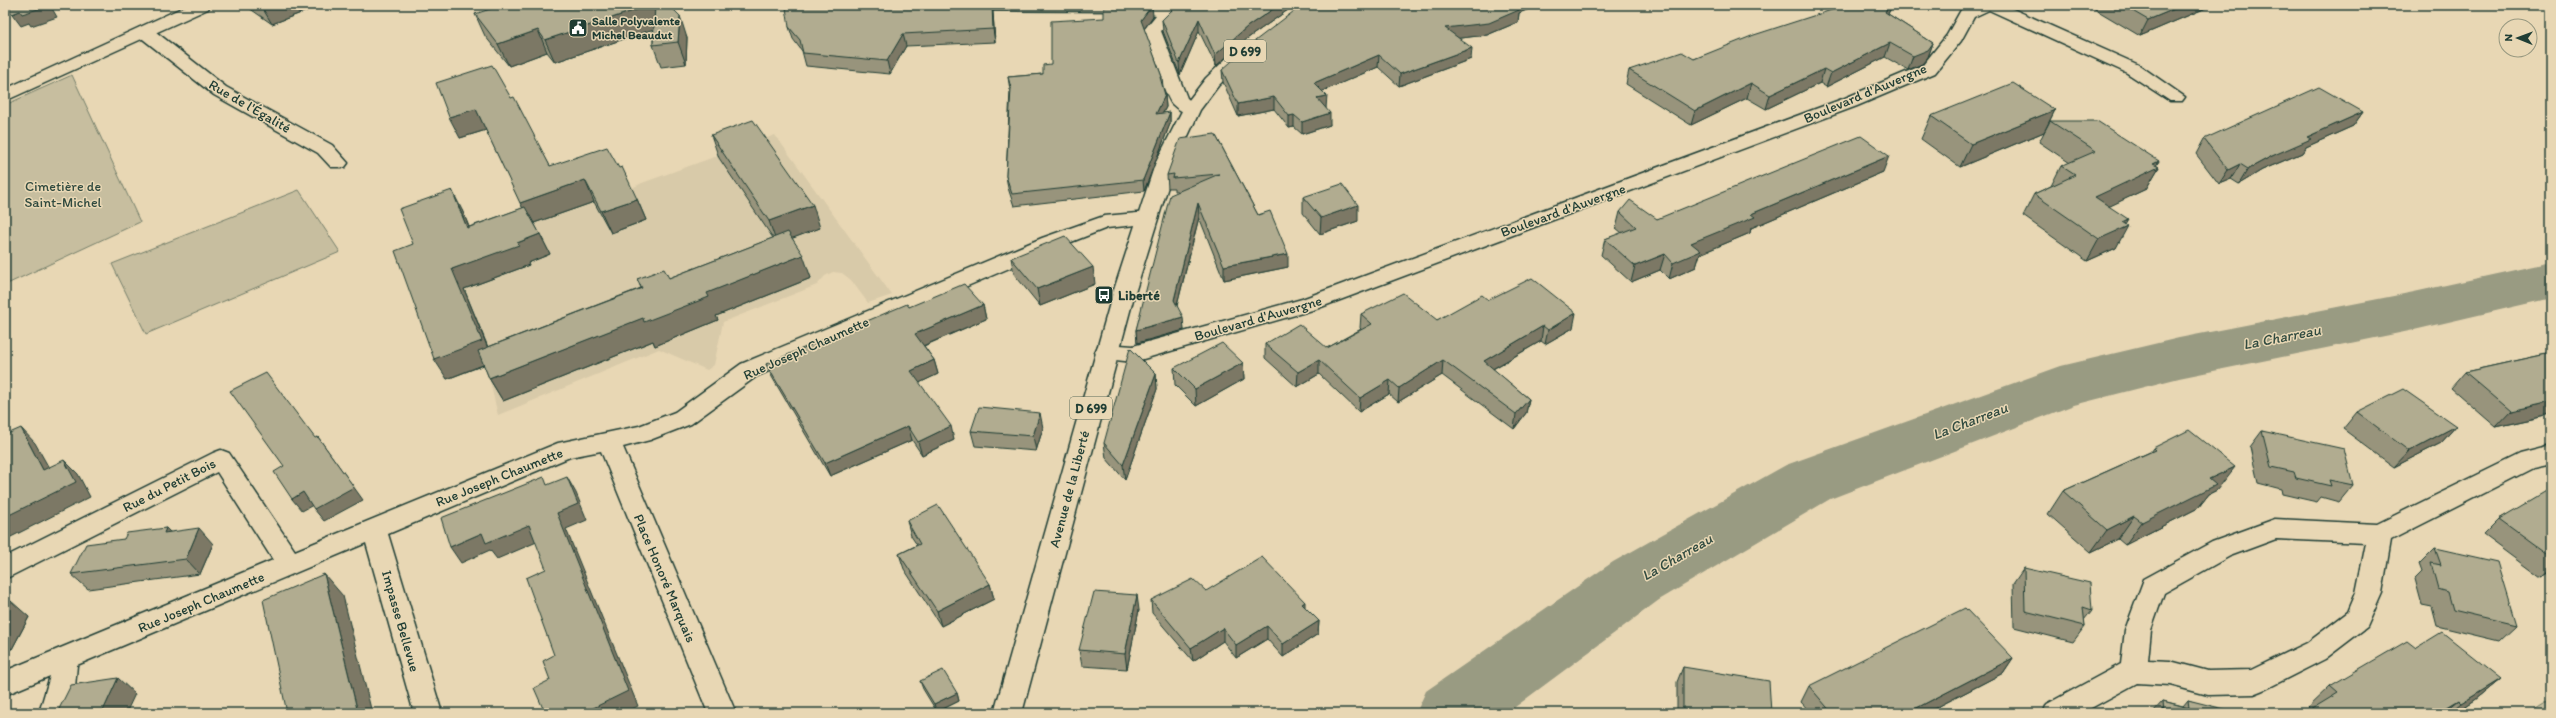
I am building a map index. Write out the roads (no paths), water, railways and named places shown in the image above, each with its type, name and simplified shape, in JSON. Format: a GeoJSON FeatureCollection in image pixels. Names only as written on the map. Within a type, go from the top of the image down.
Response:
{"type":"FeatureCollection","features":[{"type":"Feature","properties":{"kind":"street"},"geometry":{"type":"LineString","coordinates":[[5,96],[202,5]]}},
{"type":"Feature","properties":{"kind":"street"},"geometry":{"type":"LineString","coordinates":[[928,5],[1132,6],[1168,12]]}},
{"type":"Feature","properties":{"kind":"street"},"geometry":{"type":"LineString","coordinates":[[1191,110],[1179,101],[1152,31],[1158,20],[1168,12],[1193,5]]}},
{"type":"Feature","properties":{"kind":"street","name":"Boulevard d'Auvergne"},"geometry":{"type":"LineString","coordinates":[[1106,352],[1133,354],[1309,304],[1851,102],[1929,69],[1955,37],[1967,14],[1987,5]]}},
{"type":"Feature","properties":{"kind":"street"},"geometry":{"type":"LineString","coordinates":[[1990,5],[2133,69],[2176,97]]}},
{"type":"Feature","properties":{"kind":"street","name":"Rue de l'Égalité"},"geometry":{"type":"LineString","coordinates":[[145,32],[220,91],[325,149],[338,163]]}},
{"type":"Feature","properties":{"kind":"street","name":"D 699"},"geometry":{"type":"LineString","coordinates":[[1191,110],[1212,82],[1254,42]]}},
{"type":"Feature","properties":{"kind":"street","name":"Avenue de la Liberté"},"geometry":{"type":"LineString","coordinates":[[1008,713],[1106,352],[1165,164],[1191,110]]}},
{"type":"Feature","properties":{"kind":"street","name":"Rue Joseph Chaumette"},"geometry":{"type":"LineString","coordinates":[[5,683],[566,449],[609,442],[642,434],[683,418],[749,370],[1049,243],[1104,222],[1148,218]]}},
{"type":"Feature","properties":{"kind":"street","name":"Place Honoré Marquais"},"geometry":{"type":"LineString","coordinates":[[609,442],[722,713]]}},
{"type":"Feature","properties":{"kind":"street"},"geometry":{"type":"LineString","coordinates":[[2134,671],[2138,630],[2153,586],[2221,549],[2275,529],[2380,534],[2528,460],[2551,455]]}},
{"type":"Feature","properties":{"kind":"street","name":"Rue du Petit Bois"},"geometry":{"type":"LineString","coordinates":[[5,569],[221,459],[290,565]]}},
{"type":"Feature","properties":{"kind":"street","name":"Impasse Bellevue"},"geometry":{"type":"LineString","coordinates":[[374,529],[428,713]]}},
{"type":"Feature","properties":{"kind":"street"},"geometry":{"type":"LineString","coordinates":[[2057,713],[2134,671],[2170,674],[2208,684],[2254,682],[2316,651],[2358,619],[2369,593],[2380,534]]}},
{"type":"Feature","properties":{"kind":"street"},"geometry":{"type":"LineString","coordinates":[[53,713],[58,702],[65,673],[64,659]]}},
{"type":"Feature","properties":{"kind":"waterway","name":"La Charreau"},"geometry":{"type":"LineString","coordinates":[[1451,713],[1636,581],[1808,482],[2061,387],[2179,358],[2414,311],[2551,280]]}},
{"type":"Feature","properties":{"kind":"place","name":"Salle Polyvalente Michel Beaudut"},"geometry":{"type":"Point","coordinates":[578,28]}},
{"type":"Feature","properties":{"kind":"place","name":"Liberté"},"geometry":{"type":"Point","coordinates":[1104,295]}},
{"type":"Feature","properties":{"kind":"park label","name":"Cimetière de Saint-Michel"},"geometry":{"type":"Point","coordinates":[63,194]}}]}
